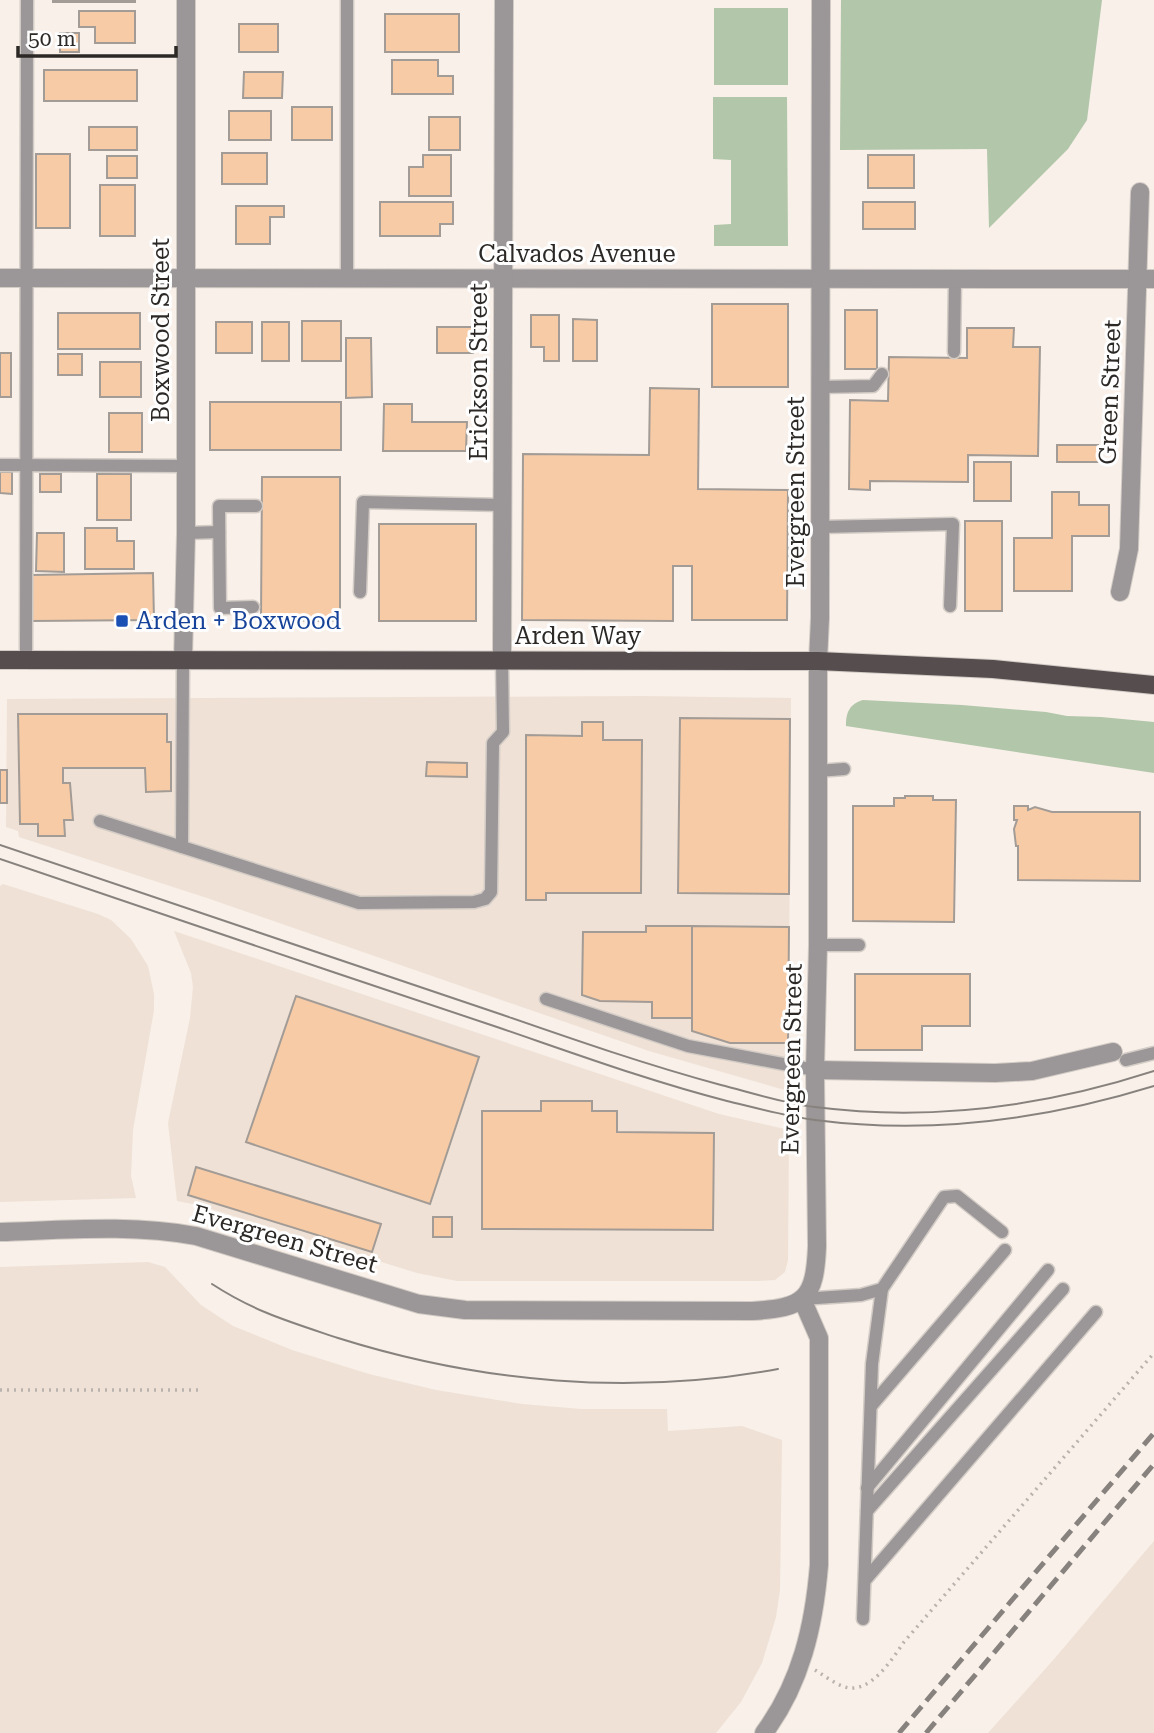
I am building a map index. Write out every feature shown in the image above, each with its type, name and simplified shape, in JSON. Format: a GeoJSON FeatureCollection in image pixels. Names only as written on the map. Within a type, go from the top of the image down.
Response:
{"type":"FeatureCollection","features":[{"type":"Feature","properties":{"kind":"main road","name":"Arden Way"},"geometry":{"type":"LineString","coordinates":[[0,660],[818,661],[993,669],[1154,685]]}},
{"type":"Feature","properties":{"kind":"street","name":"Boxwood Street"},"geometry":{"type":"LineString","coordinates":[[183,660],[186,533],[186,0]]}},
{"type":"Feature","properties":{"kind":"street","name":"Erickson Street"},"geometry":{"type":"LineString","coordinates":[[502,660],[504,0]]}},
{"type":"Feature","properties":{"kind":"street","name":"Evergreen Street"},"geometry":{"type":"LineString","coordinates":[[0,1232],[101,1229],[174,1232],[196,1236],[419,1304],[465,1310],[732,1312],[782,1308],[802,1299],[809,1292],[816,1269],[821,0]]}},
{"type":"Feature","properties":{"kind":"street","name":"Green Street"},"geometry":{"type":"LineString","coordinates":[[1119,592],[1129,549],[1146,279],[1140,192]]}},
{"type":"Feature","properties":{"kind":"street","name":"Calvados Avenue"},"geometry":{"type":"LineString","coordinates":[[0,278],[1146,279]]}},
{"type":"Feature","properties":{"kind":"street"},"geometry":{"type":"LineString","coordinates":[[815,1070],[995,1073],[1032,1071],[1119,1056]]}},
{"type":"Feature","properties":{"kind":"street"},"geometry":{"type":"LineString","coordinates":[[764,1733],[789,1694],[802,1662],[813,1620],[819,1565],[820,1338],[802,1299]]}},
{"type":"Feature","properties":{"kind":"lane"},"geometry":{"type":"LineString","coordinates":[[26,660],[27,0]]}},
{"type":"Feature","properties":{"kind":"lane"},"geometry":{"type":"LineString","coordinates":[[347,279],[348,0]]}},
{"type":"Feature","properties":{"kind":"lane"},"geometry":{"type":"LineString","coordinates":[[954,352],[955,279]]}},
{"type":"Feature","properties":{"kind":"lane"},"geometry":{"type":"LineString","coordinates":[[820,387],[873,386],[882,374]]}},
{"type":"Feature","properties":{"kind":"lane"},"geometry":{"type":"LineString","coordinates":[[0,465],[186,466]]}},
{"type":"Feature","properties":{"kind":"lane"},"geometry":{"type":"LineString","coordinates":[[360,592],[363,502],[503,505]]}},
{"type":"Feature","properties":{"kind":"lane"},"geometry":{"type":"LineString","coordinates":[[253,607],[220,608],[219,506],[257,506]]}},
{"type":"Feature","properties":{"kind":"lane"},"geometry":{"type":"LineString","coordinates":[[820,527],[953,524],[950,606]]}},
{"type":"Feature","properties":{"kind":"lane"},"geometry":{"type":"LineString","coordinates":[[186,533],[219,532]]}},
{"type":"Feature","properties":{"kind":"lane"},"geometry":{"type":"LineString","coordinates":[[182,847],[183,660]]}},
{"type":"Feature","properties":{"kind":"lane"},"geometry":{"type":"LineString","coordinates":[[100,821],[359,904],[474,902],[485,899],[492,892],[493,743],[503,732],[502,660]]}},
{"type":"Feature","properties":{"kind":"lane"},"geometry":{"type":"LineString","coordinates":[[818,771],[844,769]]}},
{"type":"Feature","properties":{"kind":"lane"},"geometry":{"type":"LineString","coordinates":[[818,945],[859,945]]}},
{"type":"Feature","properties":{"kind":"lane"},"geometry":{"type":"LineString","coordinates":[[545,999],[688,1046],[815,1070]]}},
{"type":"Feature","properties":{"kind":"lane"},"geometry":{"type":"LineString","coordinates":[[1119,1056],[1154,1053]]}},
{"type":"Feature","properties":{"kind":"lane"},"geometry":{"type":"LineString","coordinates":[[863,1619],[872,1364],[882,1289],[944,1197],[957,1196],[1002,1232]]}},
{"type":"Feature","properties":{"kind":"lane"},"geometry":{"type":"LineString","coordinates":[[870,1406],[1005,1250]]}},
{"type":"Feature","properties":{"kind":"lane"},"geometry":{"type":"LineString","coordinates":[[867,1488],[1048,1270]]}},
{"type":"Feature","properties":{"kind":"lane"},"geometry":{"type":"LineString","coordinates":[[802,1299],[861,1295],[882,1289]]}},
{"type":"Feature","properties":{"kind":"lane"},"geometry":{"type":"LineString","coordinates":[[867,1511],[1063,1289]]}},
{"type":"Feature","properties":{"kind":"lane"},"geometry":{"type":"LineString","coordinates":[[866,1579],[1096,1312]]}},
{"type":"Feature","properties":{"kind":"path"},"geometry":{"type":"LineString","coordinates":[[802,1662],[848,1688],[860,1686],[883,1672],[904,1642],[1154,1353]]}},
{"type":"Feature","properties":{"kind":"path"},"geometry":{"type":"LineString","coordinates":[[0,1390],[199,1390]]}},
{"type":"Feature","properties":{"kind":"shaded area"},"geometry":{"type":"Polygon","coordinates":[[[641,696],[791,698],[788,1091],[649,1051],[207,898],[19,837],[18,831],[6,827],[7,699],[641,696]]]}},
{"type":"Feature","properties":{"kind":"shaded area"},"geometry":{"type":"Polygon","coordinates":[[[3,884],[111,920],[131,939],[148,966],[154,994],[154,1010],[133,1130],[131,1176],[136,1198],[0,1202],[0,886],[3,884]]]}},
{"type":"Feature","properties":{"kind":"shaded area"},"geometry":{"type":"Polygon","coordinates":[[[174,931],[719,1114],[789,1130],[788,1260],[785,1272],[775,1280],[758,1281],[457,1281],[417,1273],[198,1205],[177,1201],[168,1123],[190,1018],[193,987],[191,973],[174,931]]]}},
{"type":"Feature","properties":{"kind":"shaded area"},"geometry":{"type":"Polygon","coordinates":[[[148,1262],[165,1267],[201,1305],[233,1326],[292,1350],[369,1374],[436,1390],[522,1404],[581,1409],[667,1409],[668,1431],[742,1426],[782,1440],[780,1590],[776,1617],[762,1663],[741,1702],[716,1733],[0,1733],[0,1267],[148,1262]]]}},
{"type":"Feature","properties":{"kind":"shaded area"},"geometry":{"type":"Polygon","coordinates":[[[1154,1541],[1154,1733],[988,1733],[1055,1658],[1154,1541]]]}},
{"type":"Feature","properties":{"kind":"green space"},"geometry":{"type":"Polygon","coordinates":[[[841,0],[1102,0],[1087,120],[1068,149],[989,228],[987,149],[840,150],[841,0]]]}},
{"type":"Feature","properties":{"kind":"green space"},"geometry":{"type":"Polygon","coordinates":[[[714,8],[788,8],[788,85],[714,85],[714,8]]]}},
{"type":"Feature","properties":{"kind":"green space"},"geometry":{"type":"Polygon","coordinates":[[[713,97],[787,97],[788,246],[714,246],[714,225],[731,224],[731,160],[713,159],[713,97]]]}},
{"type":"Feature","properties":{"kind":"green space"},"geometry":{"type":"Polygon","coordinates":[[[863,700],[962,705],[1154,722],[1154,773],[846,726],[849,710],[863,700]]]}},
{"type":"Feature","properties":{"kind":"building"},"geometry":{"type":"Polygon","coordinates":[[[135,0],[135,2],[53,2],[135,0]]]}},
{"type":"Feature","properties":{"kind":"building"},"geometry":{"type":"Polygon","coordinates":[[[79,11],[135,11],[135,43],[95,43],[95,27],[79,27],[79,11]]]}},
{"type":"Feature","properties":{"kind":"building"},"geometry":{"type":"Polygon","coordinates":[[[385,14],[459,14],[459,52],[385,52],[385,14]]]}},
{"type":"Feature","properties":{"kind":"building"},"geometry":{"type":"Polygon","coordinates":[[[239,24],[278,24],[278,52],[239,52],[239,24]]]}},
{"type":"Feature","properties":{"kind":"building"},"geometry":{"type":"Polygon","coordinates":[[[60,33],[79,33],[79,52],[60,52],[60,33]]]}},
{"type":"Feature","properties":{"kind":"building"},"geometry":{"type":"Polygon","coordinates":[[[392,60],[438,60],[438,76],[453,76],[453,94],[392,94],[392,60]]]}},
{"type":"Feature","properties":{"kind":"building"},"geometry":{"type":"Polygon","coordinates":[[[44,70],[137,70],[137,101],[44,101],[44,70]]]}},
{"type":"Feature","properties":{"kind":"building"},"geometry":{"type":"Polygon","coordinates":[[[244,72],[283,72],[282,98],[243,98],[244,72]]]}},
{"type":"Feature","properties":{"kind":"building"},"geometry":{"type":"Polygon","coordinates":[[[292,107],[332,107],[332,140],[292,140],[292,107]]]}},
{"type":"Feature","properties":{"kind":"building"},"geometry":{"type":"Polygon","coordinates":[[[229,111],[271,111],[271,140],[229,140],[229,111]]]}},
{"type":"Feature","properties":{"kind":"building"},"geometry":{"type":"Polygon","coordinates":[[[429,117],[460,117],[460,150],[429,150],[429,117]]]}},
{"type":"Feature","properties":{"kind":"building"},"geometry":{"type":"Polygon","coordinates":[[[89,127],[137,127],[137,150],[89,150],[89,127]]]}},
{"type":"Feature","properties":{"kind":"building"},"geometry":{"type":"Polygon","coordinates":[[[222,153],[267,153],[267,184],[222,184],[222,153]]]}},
{"type":"Feature","properties":{"kind":"building"},"geometry":{"type":"Polygon","coordinates":[[[36,154],[70,154],[70,228],[36,228],[36,154]]]}},
{"type":"Feature","properties":{"kind":"building"},"geometry":{"type":"Polygon","coordinates":[[[423,155],[451,155],[451,196],[409,196],[409,167],[423,167],[423,155]]]}},
{"type":"Feature","properties":{"kind":"building"},"geometry":{"type":"Polygon","coordinates":[[[868,155],[914,155],[914,188],[868,188],[868,155]]]}},
{"type":"Feature","properties":{"kind":"building"},"geometry":{"type":"Polygon","coordinates":[[[107,156],[137,156],[137,178],[107,178],[107,156]]]}},
{"type":"Feature","properties":{"kind":"building"},"geometry":{"type":"Polygon","coordinates":[[[100,185],[135,185],[135,236],[100,236],[100,185]]]}},
{"type":"Feature","properties":{"kind":"building"},"geometry":{"type":"Polygon","coordinates":[[[380,202],[453,202],[453,224],[440,224],[440,236],[380,236],[380,202]]]}},
{"type":"Feature","properties":{"kind":"building"},"geometry":{"type":"Polygon","coordinates":[[[863,202],[915,202],[915,229],[863,229],[863,202]]]}},
{"type":"Feature","properties":{"kind":"building"},"geometry":{"type":"Polygon","coordinates":[[[236,206],[284,206],[284,217],[270,217],[270,244],[236,244],[236,206]]]}},
{"type":"Feature","properties":{"kind":"building"},"geometry":{"type":"Polygon","coordinates":[[[712,304],[788,304],[788,387],[712,387],[712,304]]]}},
{"type":"Feature","properties":{"kind":"building"},"geometry":{"type":"Polygon","coordinates":[[[845,310],[877,310],[877,369],[845,369],[845,310]]]}},
{"type":"Feature","properties":{"kind":"building"},"geometry":{"type":"Polygon","coordinates":[[[58,313],[140,313],[140,349],[58,349],[58,313]]]}},
{"type":"Feature","properties":{"kind":"building"},"geometry":{"type":"Polygon","coordinates":[[[531,315],[559,315],[559,361],[544,361],[544,347],[531,347],[531,315]]]}},
{"type":"Feature","properties":{"kind":"building"},"geometry":{"type":"Polygon","coordinates":[[[573,319],[597,320],[597,361],[573,361],[573,319]]]}},
{"type":"Feature","properties":{"kind":"building"},"geometry":{"type":"Polygon","coordinates":[[[302,321],[341,321],[341,361],[302,361],[302,321]]]}},
{"type":"Feature","properties":{"kind":"building"},"geometry":{"type":"Polygon","coordinates":[[[216,322],[252,322],[252,353],[216,353],[216,322]]]}},
{"type":"Feature","properties":{"kind":"building"},"geometry":{"type":"Polygon","coordinates":[[[262,322],[289,322],[289,361],[262,361],[262,322]]]}},
{"type":"Feature","properties":{"kind":"building"},"geometry":{"type":"Polygon","coordinates":[[[437,327],[473,327],[473,353],[437,353],[437,327]]]}},
{"type":"Feature","properties":{"kind":"building"},"geometry":{"type":"Polygon","coordinates":[[[967,328],[1014,328],[1013,347],[1040,347],[1038,456],[968,455],[968,482],[870,481],[870,490],[849,489],[850,400],[888,401],[889,357],[967,358],[967,328]]]}},
{"type":"Feature","properties":{"kind":"building"},"geometry":{"type":"Polygon","coordinates":[[[346,338],[371,338],[372,397],[346,398],[346,338]]]}},
{"type":"Feature","properties":{"kind":"building"},"geometry":{"type":"Polygon","coordinates":[[[0,353],[11,353],[11,397],[0,397],[0,353]]]}},
{"type":"Feature","properties":{"kind":"building"},"geometry":{"type":"Polygon","coordinates":[[[58,354],[82,354],[82,375],[58,375],[58,354]]]}},
{"type":"Feature","properties":{"kind":"building"},"geometry":{"type":"Polygon","coordinates":[[[100,362],[141,362],[141,397],[100,397],[100,362]]]}},
{"type":"Feature","properties":{"kind":"building"},"geometry":{"type":"Polygon","coordinates":[[[650,388],[699,389],[698,489],[788,490],[787,620],[692,620],[692,566],[673,566],[673,621],[522,620],[523,454],[649,455],[650,388]]]}},
{"type":"Feature","properties":{"kind":"building"},"geometry":{"type":"Polygon","coordinates":[[[210,402],[341,402],[341,450],[210,450],[210,402]]]}},
{"type":"Feature","properties":{"kind":"building"},"geometry":{"type":"Polygon","coordinates":[[[384,404],[412,404],[412,422],[467,422],[466,451],[383,451],[384,404]]]}},
{"type":"Feature","properties":{"kind":"building"},"geometry":{"type":"Polygon","coordinates":[[[109,413],[142,413],[142,452],[109,452],[109,413]]]}},
{"type":"Feature","properties":{"kind":"building"},"geometry":{"type":"Polygon","coordinates":[[[1057,445],[1098,445],[1098,462],[1057,462],[1057,445]]]}},
{"type":"Feature","properties":{"kind":"building"},"geometry":{"type":"Polygon","coordinates":[[[974,462],[1011,462],[1011,501],[974,501],[974,462]]]}},
{"type":"Feature","properties":{"kind":"building"},"geometry":{"type":"Polygon","coordinates":[[[0,472],[12,472],[12,494],[0,493],[0,472]]]}},
{"type":"Feature","properties":{"kind":"building"},"geometry":{"type":"Polygon","coordinates":[[[40,474],[61,474],[61,492],[40,492],[40,474]]]}},
{"type":"Feature","properties":{"kind":"building"},"geometry":{"type":"Polygon","coordinates":[[[97,474],[131,474],[131,520],[97,520],[97,474]]]}},
{"type":"Feature","properties":{"kind":"building"},"geometry":{"type":"Polygon","coordinates":[[[262,477],[340,477],[340,621],[261,620],[262,477]]]}},
{"type":"Feature","properties":{"kind":"building"},"geometry":{"type":"Polygon","coordinates":[[[1052,492],[1079,492],[1079,505],[1109,505],[1109,536],[1072,536],[1072,591],[1014,591],[1014,538],[1052,538],[1052,492]]]}},
{"type":"Feature","properties":{"kind":"building"},"geometry":{"type":"Polygon","coordinates":[[[965,521],[1002,521],[1002,611],[965,611],[965,521]]]}},
{"type":"Feature","properties":{"kind":"building"},"geometry":{"type":"Polygon","coordinates":[[[379,524],[476,524],[476,621],[379,621],[379,524]]]}},
{"type":"Feature","properties":{"kind":"building"},"geometry":{"type":"Polygon","coordinates":[[[85,528],[117,528],[117,541],[134,541],[134,569],[85,569],[85,528]]]}},
{"type":"Feature","properties":{"kind":"building"},"geometry":{"type":"Polygon","coordinates":[[[37,533],[64,533],[64,572],[36,571],[37,533]]]}},
{"type":"Feature","properties":{"kind":"building"},"geometry":{"type":"Polygon","coordinates":[[[153,573],[154,620],[32,621],[32,575],[153,573]]]}},
{"type":"Feature","properties":{"kind":"building"},"geometry":{"type":"Polygon","coordinates":[[[18,714],[167,714],[167,742],[171,742],[171,791],[146,792],[145,768],[63,768],[63,783],[70,783],[73,820],[64,820],[65,836],[38,836],[38,824],[20,824],[18,714]]]}},
{"type":"Feature","properties":{"kind":"building"},"geometry":{"type":"Polygon","coordinates":[[[680,718],[790,719],[789,894],[678,893],[680,718]]]}},
{"type":"Feature","properties":{"kind":"building"},"geometry":{"type":"Polygon","coordinates":[[[582,722],[603,722],[603,740],[642,740],[641,893],[546,893],[546,900],[526,900],[526,735],[582,736],[582,722]]]}},
{"type":"Feature","properties":{"kind":"building"},"geometry":{"type":"Polygon","coordinates":[[[427,762],[467,763],[467,777],[426,776],[427,762]]]}},
{"type":"Feature","properties":{"kind":"building"},"geometry":{"type":"Polygon","coordinates":[[[0,770],[7,770],[7,803],[0,803],[0,770]]]}},
{"type":"Feature","properties":{"kind":"building"},"geometry":{"type":"Polygon","coordinates":[[[933,796],[933,800],[956,800],[954,922],[853,921],[853,806],[894,806],[894,798],[933,796]]]}},
{"type":"Feature","properties":{"kind":"building"},"geometry":{"type":"Polygon","coordinates":[[[1014,806],[1028,806],[1028,810],[1035,807],[1052,812],[1140,812],[1140,881],[1018,880],[1018,846],[1014,829],[1017,820],[1014,820],[1014,806]]]}},
{"type":"Feature","properties":{"kind":"building"},"geometry":{"type":"Polygon","coordinates":[[[646,926],[692,926],[692,1018],[652,1018],[652,1002],[600,1001],[582,995],[583,932],[646,932],[646,926]]]}},
{"type":"Feature","properties":{"kind":"building"},"geometry":{"type":"Polygon","coordinates":[[[692,926],[789,927],[788,1043],[730,1043],[692,1031],[692,926]]]}},
{"type":"Feature","properties":{"kind":"building"},"geometry":{"type":"Polygon","coordinates":[[[855,974],[970,974],[970,1026],[922,1026],[922,1050],[855,1050],[855,974]]]}},
{"type":"Feature","properties":{"kind":"building"},"geometry":{"type":"Polygon","coordinates":[[[296,996],[479,1057],[430,1204],[246,1142],[296,996]]]}},
{"type":"Feature","properties":{"kind":"building"},"geometry":{"type":"Polygon","coordinates":[[[541,1101],[592,1101],[592,1111],[617,1111],[617,1132],[714,1133],[713,1230],[482,1229],[482,1111],[541,1111],[541,1101]]]}},
{"type":"Feature","properties":{"kind":"building"},"geometry":{"type":"Polygon","coordinates":[[[196,1167],[381,1224],[372,1252],[188,1195],[196,1167]]]}},
{"type":"Feature","properties":{"kind":"building"},"geometry":{"type":"Polygon","coordinates":[[[433,1217],[452,1217],[452,1237],[433,1237],[433,1217]]]}},
{"type":"Feature","properties":{"kind":"tram line"},"geometry":{"type":"LineString","coordinates":[[0,845],[611,1052],[791,1103],[859,1111],[944,1112],[1071,1094],[1154,1071]]}},
{"type":"Feature","properties":{"kind":"tram line"},"geometry":{"type":"LineString","coordinates":[[0,859],[640,1076],[727,1101],[793,1116],[858,1124],[944,1125],[1029,1116],[1113,1098],[1154,1086]]}},
{"type":"Feature","properties":{"kind":"tram line"},"geometry":{"type":"LineString","coordinates":[[212,1284],[258,1309],[338,1338],[446,1366],[501,1375],[612,1383],[667,1382],[778,1369]]}},
{"type":"Feature","properties":{"kind":"railway"},"geometry":{"type":"LineString","coordinates":[[899,1733],[1154,1433]]}},
{"type":"Feature","properties":{"kind":"railway"},"geometry":{"type":"LineString","coordinates":[[926,1733],[1154,1464]]}},
{"type":"Feature","properties":{"kind":"place","name":"Arden + Boxwood"},"geometry":{"type":"Point","coordinates":[122,621]}}]}
